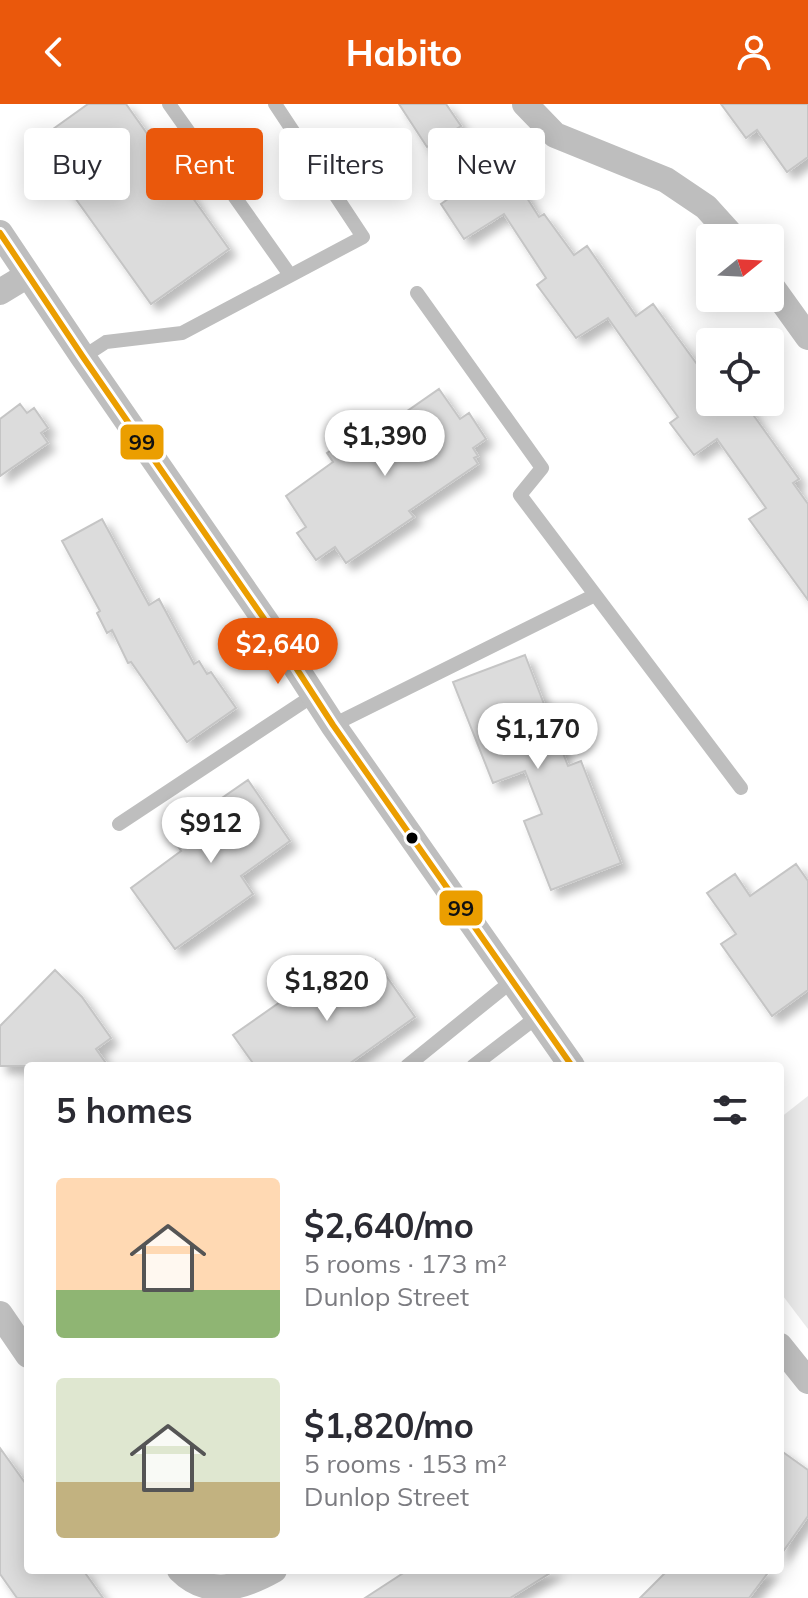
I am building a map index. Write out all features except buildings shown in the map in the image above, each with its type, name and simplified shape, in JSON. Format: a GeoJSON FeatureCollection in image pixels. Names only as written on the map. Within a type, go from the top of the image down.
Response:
{"type":"FeatureCollection","features":[{"type":"Feature","properties":{"kind":"street"},"geometry":{"type":"LineString","coordinates":[[525,104],[555,135],[666,180],[706,207],[721,224]]}},
{"type":"Feature","properties":{"kind":"street"},"geometry":{"type":"LineString","coordinates":[[0,233],[333,725],[569,1062]]}},
{"type":"Feature","properties":{"kind":"street"},"geometry":{"type":"LineString","coordinates":[[0,292],[28,275]]}},
{"type":"Feature","properties":{"kind":"street"},"geometry":{"type":"LineString","coordinates":[[784,304],[808,337]]}},
{"type":"Feature","properties":{"kind":"street"},"geometry":{"type":"LineString","coordinates":[[0,1314],[24,1349]]}},
{"type":"Feature","properties":{"kind":"street"},"geometry":{"type":"LineString","coordinates":[[784,1351],[808,1381]]}},
{"type":"Feature","properties":{"kind":"street"},"geometry":{"type":"LineString","coordinates":[[183,1574],[190,1582],[222,1592],[267,1574]]}},
{"type":"Feature","properties":{"kind":"lane"},"geometry":{"type":"LineString","coordinates":[[169,104],[290,275]]}},
{"type":"Feature","properties":{"kind":"lane"},"geometry":{"type":"LineString","coordinates":[[83,357],[106,342],[182,333],[363,237],[275,104]]}},
{"type":"Feature","properties":{"kind":"lane"},"geometry":{"type":"LineString","coordinates":[[417,293],[542,468],[520,495],[741,788]]}},
{"type":"Feature","properties":{"kind":"lane"},"geometry":{"type":"LineString","coordinates":[[333,725],[595,595]]}},
{"type":"Feature","properties":{"kind":"lane"},"geometry":{"type":"LineString","coordinates":[[119,824],[314,695]]}},
{"type":"Feature","properties":{"kind":"lane"},"geometry":{"type":"LineString","coordinates":[[412,1062],[512,981]]}},
{"type":"Feature","properties":{"kind":"lane"},"geometry":{"type":"LineString","coordinates":[[478,1062],[537,1017]]}},
{"type":"Feature","properties":{"kind":"shaded area"},"geometry":{"type":"Polygon","coordinates":[[[808,1096],[808,1329],[784,1297],[784,1115],[808,1096]]]}},
{"type":"Feature","properties":{"kind":"transit line","name":"99"},"geometry":{"type":"LineString","coordinates":[[0,233],[269,626],[333,725],[569,1062]]}}]}
